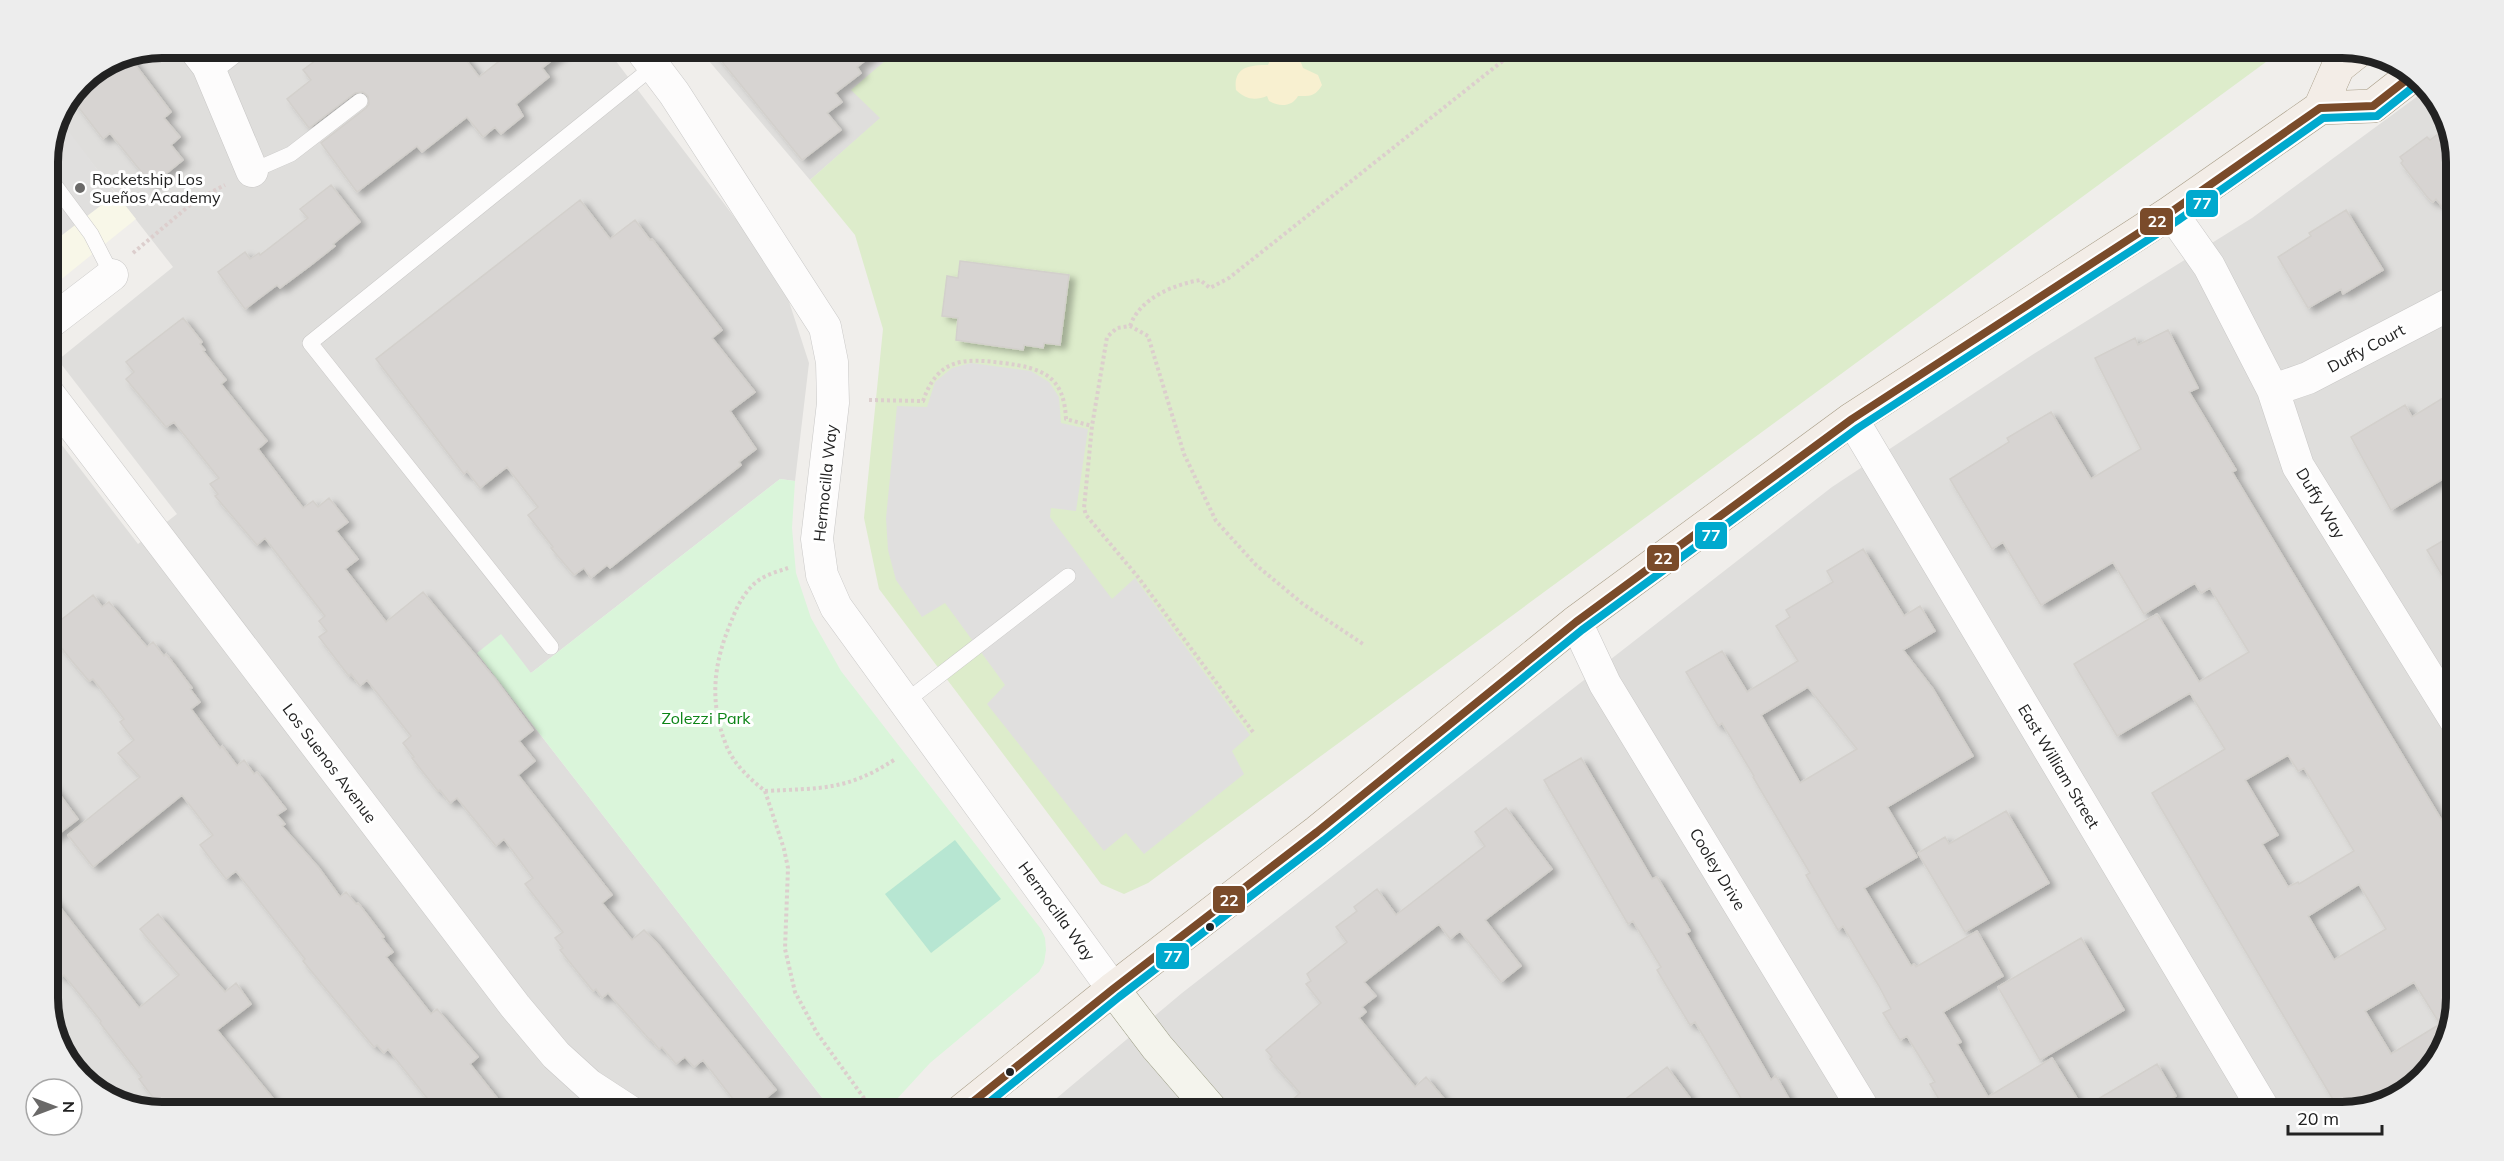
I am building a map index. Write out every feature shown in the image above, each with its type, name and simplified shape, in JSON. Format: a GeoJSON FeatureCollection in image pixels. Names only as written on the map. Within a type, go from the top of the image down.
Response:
{"type":"FeatureCollection","features":[{"type":"Feature","properties":{"kind":"main road"},"geometry":{"type":"LineString","coordinates":[[973,1102],[1113,989],[1317,832],[1576,622],[1852,419],[2170,212],[2320,108],[2338,67],[2348,59]]}},
{"type":"Feature","properties":{"kind":"main road"},"geometry":{"type":"LineString","coordinates":[[2320,108],[2373,106],[2406,80]]}},
{"type":"Feature","properties":{"kind":"street"},"geometry":{"type":"LineString","coordinates":[[212,58],[252,171]]}},
{"type":"Feature","properties":{"kind":"street","name":"Hermocilla Way"},"geometry":{"type":"LineString","coordinates":[[648,58],[681,103],[825,327],[832,362],[833,403],[817,539],[822,575],[836,608],[1113,989]]}},
{"type":"Feature","properties":{"kind":"street","name":"Duffy Way"},"geometry":{"type":"LineString","coordinates":[[2170,212],[2209,266],[2273,390],[2298,466],[2446,704]]}},
{"type":"Feature","properties":{"kind":"street"},"geometry":{"type":"LineString","coordinates":[[59,316],[112,275]]}},
{"type":"Feature","properties":{"kind":"street","name":"Duffy Court"},"geometry":{"type":"LineString","coordinates":[[2273,390],[2307,378],[2445,307]]}},
{"type":"Feature","properties":{"kind":"street","name":"Los Suenos Avenue"},"geometry":{"type":"LineString","coordinates":[[59,407],[515,1006],[556,1054],[589,1085],[616,1102]]}},
{"type":"Feature","properties":{"kind":"street","name":"East William Street"},"geometry":{"type":"LineString","coordinates":[[1852,419],[2259,1102]]}},
{"type":"Feature","properties":{"kind":"street","name":"Cooley Drive"},"geometry":{"type":"LineString","coordinates":[[1576,622],[1605,684],[1859,1102]]}},
{"type":"Feature","properties":{"kind":"street"},"geometry":{"type":"LineString","coordinates":[[1113,989],[1157,1047],[1204,1102]]}},
{"type":"Feature","properties":{"kind":"lane"},"geometry":{"type":"LineString","coordinates":[[551,647],[310,342],[646,58]]}},
{"type":"Feature","properties":{"kind":"lane"},"geometry":{"type":"LineString","coordinates":[[252,171],[291,154],[360,101]]}},
{"type":"Feature","properties":{"kind":"lane"},"geometry":{"type":"LineString","coordinates":[[59,191],[91,234],[112,275]]}},
{"type":"Feature","properties":{"kind":"lane"},"geometry":{"type":"LineString","coordinates":[[905,702],[1068,576]]}},
{"type":"Feature","properties":{"kind":"path"},"geometry":{"type":"LineString","coordinates":[[1130,326],[1133,318],[1153,297],[1184,283],[1200,280],[1210,288],[1229,278],[1506,58]]}},
{"type":"Feature","properties":{"kind":"path"},"geometry":{"type":"LineString","coordinates":[[112,275],[147,239],[196,200],[252,171]]}},
{"type":"Feature","properties":{"kind":"path"},"geometry":{"type":"LineString","coordinates":[[1253,732],[1138,577],[1086,515],[1084,508],[1092,426],[1107,337],[1117,328],[1130,326],[1148,336],[1184,454],[1216,520],[1256,565],[1303,604],[1362,644]]}},
{"type":"Feature","properties":{"kind":"path"},"geometry":{"type":"LineString","coordinates":[[869,400],[923,401],[928,386],[939,371],[954,362],[973,359],[1028,366],[1043,371],[1058,385],[1065,401],[1066,419],[1092,426]]}},
{"type":"Feature","properties":{"kind":"path"},"geometry":{"type":"LineString","coordinates":[[788,567],[770,573],[752,585],[738,605],[716,664],[715,688],[718,717],[725,743],[735,761],[765,791],[784,849],[788,868],[785,949],[795,992],[817,1033],[867,1102]]}},
{"type":"Feature","properties":{"kind":"path"},"geometry":{"type":"LineString","coordinates":[[765,791],[828,788],[855,781],[894,760]]}},
{"type":"Feature","properties":{"kind":"shaded area"},"geometry":{"type":"Polygon","coordinates":[[[163,58],[614,58],[782,280],[809,363],[795,481],[780,479],[531,673],[477,653],[825,1102],[163,1102],[123,1095],[99,1081],[84,1067],[64,1032],[59,1005],[59,441],[138,544],[177,514],[59,359],[173,267],[65,129],[80,99],[94,84],[111,72],[129,64],[163,58]]]}},
{"type":"Feature","properties":{"kind":"shaded area"},"geometry":{"type":"Polygon","coordinates":[[[706,58],[898,58],[881,118],[810,180],[706,58]]]}},
{"type":"Feature","properties":{"kind":"shaded area"},"geometry":{"type":"Polygon","coordinates":[[[2420,94],[2424,99],[2440,129],[2445,156],[2446,998],[2438,1038],[2428,1056],[2410,1077],[2381,1095],[2355,1102],[1052,1102],[1182,993],[1832,487],[2032,355],[2252,218],[2420,94]]]}},
{"type":"Feature","properties":{"kind":"shaded area"},"geometry":{"type":"Polygon","coordinates":[[[65,127],[116,194],[59,237],[59,156],[65,127]]]}},
{"type":"Feature","properties":{"kind":"shaded area","name":"Rocketship Los Sueños Academy"},"geometry":{"type":"Polygon","coordinates":[[[65,129],[136,219],[59,281],[59,156],[65,129]]]}},
{"type":"Feature","properties":{"kind":"shaded area"},"geometry":{"type":"Polygon","coordinates":[[[971,363],[1031,371],[1049,382],[1059,397],[1061,423],[1088,429],[1076,511],[1051,508],[1050,517],[1112,599],[1135,578],[1250,735],[1232,751],[1244,774],[1144,854],[1126,833],[1104,851],[987,704],[1005,685],[945,603],[922,617],[896,580],[888,550],[886,518],[897,406],[927,407],[935,382],[952,368],[971,363]]]}},
{"type":"Feature","properties":{"kind":"green space"},"geometry":{"type":"Polygon","coordinates":[[[888,58],[2271,58],[1148,883],[1124,894],[1101,884],[879,589],[864,518],[883,329],[855,235],[810,180],[880,118],[851,90],[888,58]]]}},
{"type":"Feature","properties":{"kind":"green space","name":"Zolezzi Park"},"geometry":{"type":"Polygon","coordinates":[[[780,479],[795,481],[792,528],[796,573],[811,618],[841,671],[1041,929],[1045,938],[1046,950],[1044,963],[1039,972],[930,1063],[894,1102],[825,1102],[477,653],[501,634],[531,673],[780,479]]]}},
{"type":"Feature","properties":{"kind":"green space"},"geometry":{"type":"Polygon","coordinates":[[[955,840],[1001,899],[931,953],[885,894],[955,840]]]}},
{"type":"Feature","properties":{"kind":"sand"},"geometry":{"type":"Polygon","coordinates":[[[1271,58],[1298,58],[1303,68],[1318,75],[1322,85],[1314,94],[1298,96],[1289,104],[1281,105],[1269,101],[1267,96],[1250,98],[1236,90],[1237,76],[1240,72],[1249,67],[1268,65],[1271,58]]]}},
{"type":"Feature","properties":{"kind":"building"},"geometry":{"type":"Polygon","coordinates":[[[319,58],[465,58],[479,77],[503,58],[555,58],[542,68],[549,77],[516,104],[523,116],[501,134],[495,127],[483,137],[467,117],[422,152],[417,146],[357,192],[321,143],[366,108],[369,104],[368,96],[363,92],[355,93],[309,128],[287,99],[311,80],[303,70],[319,58]]]}},
{"type":"Feature","properties":{"kind":"building"},"geometry":{"type":"Polygon","coordinates":[[[719,58],[868,58],[857,67],[861,73],[835,93],[842,102],[827,113],[841,130],[802,160],[719,58]]]}},
{"type":"Feature","properties":{"kind":"building"},"geometry":{"type":"Polygon","coordinates":[[[134,63],[171,112],[164,118],[180,137],[171,145],[183,160],[152,185],[110,133],[103,139],[77,105],[94,84],[111,72],[134,63]]]}},
{"type":"Feature","properties":{"kind":"building"},"geometry":{"type":"Polygon","coordinates":[[[2441,132],[2445,156],[2445,210],[2436,199],[2433,202],[2428,198],[2401,163],[2403,161],[2400,157],[2427,137],[2430,140],[2441,132]]]}},
{"type":"Feature","properties":{"kind":"building"},"geometry":{"type":"Polygon","coordinates":[[[331,185],[360,222],[311,265],[280,288],[277,285],[245,309],[218,272],[245,252],[250,259],[259,253],[260,255],[308,218],[300,209],[331,185]]]}},
{"type":"Feature","properties":{"kind":"building"},"geometry":{"type":"Polygon","coordinates":[[[580,200],[610,239],[635,220],[722,330],[712,338],[755,392],[730,411],[756,449],[739,462],[741,465],[610,568],[607,565],[591,578],[584,568],[574,575],[551,548],[553,547],[528,515],[538,507],[507,467],[480,488],[467,471],[464,474],[376,359],[580,200]]]}},
{"type":"Feature","properties":{"kind":"building"},"geometry":{"type":"Polygon","coordinates":[[[2346,210],[2383,270],[2343,294],[2341,289],[2308,308],[2278,257],[2311,236],[2309,233],[2346,210]]]}},
{"type":"Feature","properties":{"kind":"building"},"geometry":{"type":"Polygon","coordinates":[[[960,261],[1069,275],[1060,345],[1044,343],[1043,348],[1024,345],[1023,350],[956,340],[958,318],[942,316],[947,276],[958,278],[960,261]]]}},
{"type":"Feature","properties":{"kind":"building"},"geometry":{"type":"Polygon","coordinates":[[[183,318],[202,342],[200,344],[205,350],[203,351],[226,380],[221,384],[267,441],[258,449],[303,508],[313,501],[318,507],[329,498],[348,522],[336,531],[358,559],[345,569],[386,622],[423,592],[496,680],[533,730],[519,741],[535,761],[518,775],[612,895],[602,903],[632,940],[644,930],[657,943],[776,1090],[761,1102],[735,1102],[703,1060],[694,1067],[685,1057],[676,1064],[662,1047],[659,1049],[650,1040],[608,993],[602,998],[596,989],[593,991],[560,950],[563,948],[555,938],[563,932],[525,884],[533,878],[504,839],[496,846],[457,798],[450,803],[440,790],[438,791],[403,743],[411,736],[367,680],[360,686],[351,674],[349,676],[319,637],[327,631],[319,621],[325,616],[265,538],[257,545],[215,496],[218,494],[210,484],[219,478],[174,422],[166,427],[126,379],[134,372],[126,362],[183,318]]]}},
{"type":"Feature","properties":{"kind":"building"},"geometry":{"type":"Polygon","coordinates":[[[2168,330],[2198,388],[2189,392],[2236,470],[2232,472],[2446,827],[2446,998],[2443,1018],[2438,1038],[2420,1067],[2404,1077],[2406,1080],[2399,1085],[2381,1095],[2355,1102],[2335,1102],[2152,793],[2225,749],[2190,693],[2117,736],[2074,664],[2157,614],[2199,682],[2249,652],[2210,588],[2201,593],[2195,583],[2144,614],[2113,562],[2041,605],[2003,542],[1992,549],[1950,479],[2009,442],[2007,438],[2051,412],[2091,479],[2141,449],[2095,358],[2135,338],[2138,345],[2168,330]],[[2288,755],[2245,780],[2278,835],[2262,844],[2288,887],[2298,882],[2299,884],[2354,851],[2304,768],[2298,771],[2288,755]],[[2359,884],[2308,916],[2334,960],[2386,929],[2359,884]],[[2414,982],[2365,1011],[2391,1054],[2440,1024],[2414,982]]]}},
{"type":"Feature","properties":{"kind":"building"},"geometry":{"type":"Polygon","coordinates":[[[2445,397],[2445,477],[2391,510],[2351,437],[2405,405],[2412,417],[2445,397]]]}},
{"type":"Feature","properties":{"kind":"building"},"geometry":{"type":"Polygon","coordinates":[[[2445,539],[2446,581],[2427,550],[2445,539]]]}},
{"type":"Feature","properties":{"kind":"building"},"geometry":{"type":"Polygon","coordinates":[[[1863,549],[1904,616],[1920,606],[1935,631],[1903,650],[1933,689],[1973,756],[1887,807],[1917,857],[1864,888],[1911,966],[1914,964],[1916,967],[1977,931],[2003,976],[1943,1012],[1961,1042],[1957,1044],[1988,1097],[2052,1058],[2079,1102],[1941,1102],[1930,1084],[1935,1082],[1907,1036],[1900,1040],[1883,1013],[1891,1009],[1879,986],[1843,926],[1838,930],[1806,875],[1810,873],[1754,776],[1722,723],[1718,726],[1686,672],[1722,651],[1747,692],[1798,661],[1776,626],[1790,617],[1786,610],[1833,582],[1827,571],[1863,549]],[[1808,687],[1761,715],[1800,783],[1857,749],[1808,687]]]}},
{"type":"Feature","properties":{"kind":"building"},"geometry":{"type":"Polygon","coordinates":[[[93,595],[102,607],[109,602],[147,647],[153,642],[164,656],[166,654],[200,702],[191,709],[220,748],[222,746],[237,766],[244,760],[254,774],[257,772],[286,809],[277,815],[285,824],[282,826],[319,868],[340,897],[346,892],[356,904],[358,903],[393,952],[386,957],[431,1014],[437,1009],[478,1057],[470,1064],[500,1102],[430,1102],[388,1049],[384,1053],[377,1045],[374,1047],[303,961],[305,959],[236,871],[226,879],[200,845],[213,835],[182,795],[93,867],[68,835],[140,777],[118,753],[134,740],[120,722],[124,719],[93,679],[89,681],[59,645],[59,622],[93,595]]]}},
{"type":"Feature","properties":{"kind":"building"},"geometry":{"type":"Polygon","coordinates":[[[1581,758],[1652,879],[1657,877],[1690,931],[1686,933],[1771,1080],[1776,1076],[1791,1102],[1743,1102],[1695,1022],[1690,1025],[1657,970],[1661,967],[1633,921],[1628,924],[1544,780],[1581,758]]]}},
{"type":"Feature","properties":{"kind":"building"},"geometry":{"type":"Polygon","coordinates":[[[59,794],[78,819],[59,834],[59,794]]]}},
{"type":"Feature","properties":{"kind":"building"},"geometry":{"type":"Polygon","coordinates":[[[1506,808],[1552,869],[1485,920],[1521,966],[1501,982],[1460,931],[1450,939],[1439,924],[1364,982],[1376,996],[1362,1007],[1366,1012],[1359,1018],[1415,1087],[1426,1077],[1447,1102],[1290,1102],[1300,1093],[1270,1059],[1272,1057],[1266,1050],[1321,1003],[1306,984],[1311,981],[1307,974],[1347,942],[1336,927],[1357,911],[1354,907],[1377,889],[1396,915],[1485,846],[1475,832],[1506,808]]]}},
{"type":"Feature","properties":{"kind":"building"},"geometry":{"type":"Polygon","coordinates":[[[2006,811],[2049,883],[1965,932],[1918,853],[1945,837],[1949,844],[2006,811]]]}},
{"type":"Feature","properties":{"kind":"building"},"geometry":{"type":"Polygon","coordinates":[[[59,906],[139,1008],[179,975],[140,929],[158,914],[225,992],[236,983],[251,1004],[217,1030],[276,1102],[156,1101],[139,1079],[142,1077],[100,1023],[101,1021],[64,975],[61,977],[59,974],[59,906]]]}},
{"type":"Feature","properties":{"kind":"building"},"geometry":{"type":"Polygon","coordinates":[[[2081,938],[2124,1010],[2040,1060],[1998,987],[2081,938]]]}},
{"type":"Feature","properties":{"kind":"building"},"geometry":{"type":"Polygon","coordinates":[[[2157,1064],[2176,1096],[2169,1100],[2170,1102],[2093,1102],[2157,1064]]]}},
{"type":"Feature","properties":{"kind":"building"},"geometry":{"type":"Polygon","coordinates":[[[1667,1067],[1691,1099],[1687,1102],[1630,1102],[1627,1098],[1667,1067]]]}},
{"type":"Feature","properties":{"kind":"transit line","name":"22"},"geometry":{"type":"LineString","coordinates":[[973,1102],[1113,989],[1317,832],[1576,622],[1852,419],[2171,212],[2320,108],[2373,106],[2406,80]]}},
{"type":"Feature","properties":{"kind":"transit line","name":"77"},"geometry":{"type":"LineString","coordinates":[[990,1102],[1119,997],[1324,840],[1582,630],[1858,428],[2177,221],[2323,118],[2377,116],[2413,87]]}},
{"type":"Feature","properties":{"kind":"place","name":"Rocketship Los Sueños Academy"},"geometry":{"type":"Point","coordinates":[80,188]}}]}
